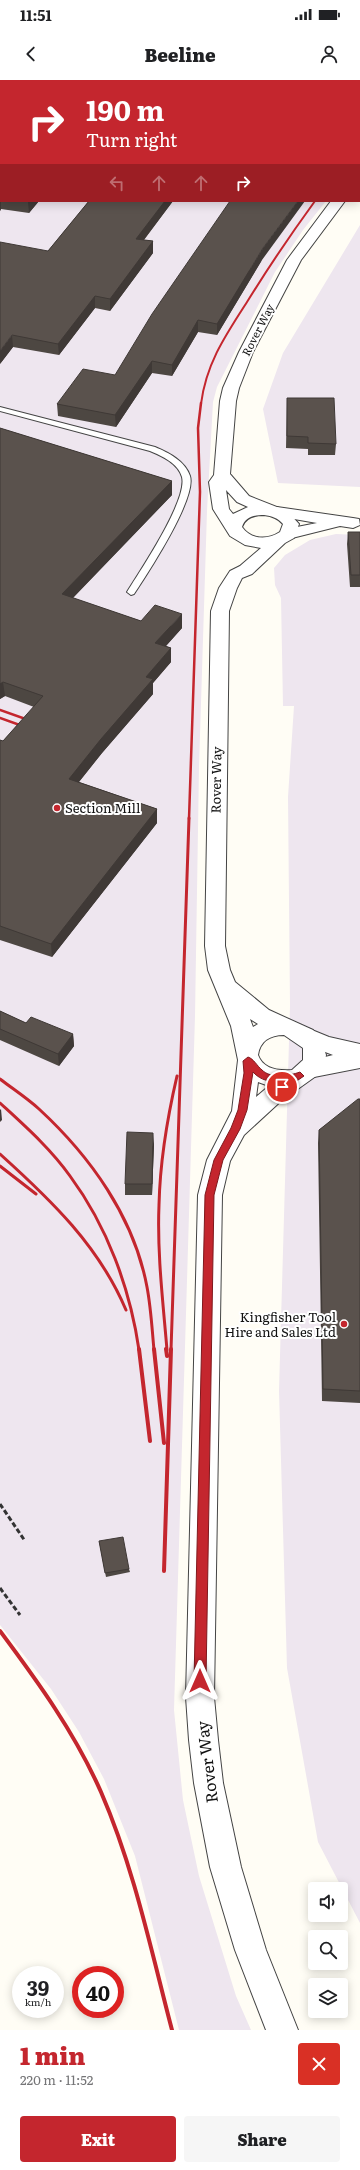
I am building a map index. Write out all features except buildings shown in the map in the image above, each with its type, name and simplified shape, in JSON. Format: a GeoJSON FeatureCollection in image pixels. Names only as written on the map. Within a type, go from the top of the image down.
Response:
{"type":"FeatureCollection","features":[{"type":"Feature","properties":{"kind":"street","name":"Rover Way"},"geometry":{"type":"LineString","coordinates":[[236,575],[235,569],[242,546],[238,534],[224,513],[218,498],[217,482],[222,475],[228,401],[237,372],[294,260],[337,202]]}},
{"type":"Feature","properties":{"kind":"street"},"geometry":{"type":"LineString","coordinates":[[222,475],[243,499],[284,515],[291,524],[283,538]]}},
{"type":"Feature","properties":{"kind":"street"},"geometry":{"type":"LineString","coordinates":[[259,510],[357,523],[332,524],[261,543],[246,540],[238,534],[235,522],[244,514],[259,510]]}},
{"type":"Feature","properties":{"kind":"street","name":"Rover Way"},"geometry":{"type":"LineString","coordinates":[[282,2030],[255,1962],[227,1876],[209,1790],[201,1724],[200,1649],[210,1195],[219,1160],[236,1129],[243,1110],[246,1091],[247,1056],[242,1026],[228,987],[217,964],[214,931],[220,611],[228,588],[236,575],[246,570],[283,538]]}},
{"type":"Feature","properties":{"kind":"street","name":"Rover Way"},"geometry":{"type":"LineString","coordinates":[[228,987],[262,1016],[283,1026]]}},
{"type":"Feature","properties":{"kind":"street"},"geometry":{"type":"LineString","coordinates":[[360,1053],[324,1044],[306,1036],[296,1029],[283,1026],[267,1028],[253,1036],[248,1043],[247,1056],[260,1074],[269,1078],[290,1079],[323,1065],[360,1059]]}},
{"type":"Feature","properties":{"kind":"street"},"geometry":{"type":"LineString","coordinates":[[304,1073],[315,1056],[315,1049],[306,1036]]}},
{"type":"Feature","properties":{"kind":"street","name":"Rover Way"},"geometry":{"type":"LineString","coordinates":[[236,1129],[272,1095],[304,1073]]}},
{"type":"Feature","properties":{"kind":"lane"},"geometry":{"type":"LineString","coordinates":[[0,409],[153,449],[170,457],[182,471],[187,484],[178,510],[132,592]]}},
{"type":"Feature","properties":{"kind":"path"},"geometry":{"type":"LineString","coordinates":[[0,1504],[25,1541]]}},
{"type":"Feature","properties":{"kind":"path"},"geometry":{"type":"LineString","coordinates":[[0,1588],[20,1615]]}},
{"type":"Feature","properties":{"kind":"shaded area"},"geometry":{"type":"Polygon","coordinates":[[[0,202],[325,202],[303,230],[275,272],[217,387],[213,402],[207,511],[199,767],[195,1016],[174,1710],[183,1800],[199,1876],[236,1996],[251,2030],[179,2030],[135,1856],[104,1779],[79,1732],[51,1689],[0,1625],[0,202]]]}},
{"type":"Feature","properties":{"kind":"shaded area"},"geometry":{"type":"Polygon","coordinates":[[[360,225],[360,487],[278,483],[263,409],[283,353],[360,225]]]}},
{"type":"Feature","properties":{"kind":"shaded area"},"geometry":{"type":"Polygon","coordinates":[[[336,534],[360,535],[360,1923],[348,1900],[348,1882],[339,1882],[318,1842],[287,1668],[279,1391],[290,1006],[288,797],[294,706],[283,706],[281,598],[275,585],[274,568],[285,555],[310,540],[336,534]]]}},
{"type":"Feature","properties":{"kind":"railway"},"geometry":{"type":"LineString","coordinates":[[201,404],[207,376],[224,339],[288,238],[314,202]]}},
{"type":"Feature","properties":{"kind":"railway"},"geometry":{"type":"LineString","coordinates":[[189,819],[200,492],[198,428],[201,403]]}},
{"type":"Feature","properties":{"kind":"railway"},"geometry":{"type":"LineString","coordinates":[[0,710],[34,722]]}},
{"type":"Feature","properties":{"kind":"railway"},"geometry":{"type":"LineString","coordinates":[[0,718],[28,728]]}},
{"type":"Feature","properties":{"kind":"railway"},"geometry":{"type":"LineString","coordinates":[[171,1350],[189,818]]}},
{"type":"Feature","properties":{"kind":"railway"},"geometry":{"type":"LineString","coordinates":[[167,1350],[162,1296],[159,1205],[165,1140],[177,1076]]}},
{"type":"Feature","properties":{"kind":"railway"},"geometry":{"type":"LineString","coordinates":[[0,1079],[25,1097],[58,1127],[92,1168],[121,1212],[141,1261],[147,1287],[154,1350]]}},
{"type":"Feature","properties":{"kind":"railway"},"geometry":{"type":"LineString","coordinates":[[0,1103],[54,1156],[83,1195],[95,1216],[106,1237],[123,1281],[130,1304],[139,1350]]}},
{"type":"Feature","properties":{"kind":"railway"},"geometry":{"type":"LineString","coordinates":[[0,1154],[72,1225],[102,1265],[126,1310]]}},
{"type":"Feature","properties":{"kind":"railway"},"geometry":{"type":"LineString","coordinates":[[0,1166],[36,1194]]}},
{"type":"Feature","properties":{"kind":"railway"},"geometry":{"type":"LineString","coordinates":[[139,1349],[150,1441]]}},
{"type":"Feature","properties":{"kind":"railway"},"geometry":{"type":"LineString","coordinates":[[154,1349],[164,1443]]}},
{"type":"Feature","properties":{"kind":"railway"},"geometry":{"type":"LineString","coordinates":[[166,1349],[167,1356]]}},
{"type":"Feature","properties":{"kind":"railway"},"geometry":{"type":"LineString","coordinates":[[164,1571],[171,1349]]}},
{"type":"Feature","properties":{"kind":"railway"},"geometry":{"type":"LineString","coordinates":[[0,1631],[55,1708],[80,1749],[101,1792],[113,1821],[132,1880],[172,2030]]}},
{"type":"Feature","properties":{"kind":"place","name":"Section Mill"},"geometry":{"type":"Point","coordinates":[57,808]}},
{"type":"Feature","properties":{"kind":"place","name":"Kingfisher Tool Hire and Sales Ltd"},"geometry":{"type":"Point","coordinates":[344,1324]}},
{"type":"Feature","properties":{"kind":"route"},"geometry":{"type":"LineString","coordinates":[[200,1681],[204,1424],[210,1195],[213,1177],[219,1160],[236,1129],[243,1110],[248,1073],[248,1061],[252,1068],[269,1078],[280,1080],[300,1076],[282,1087]]}}]}
